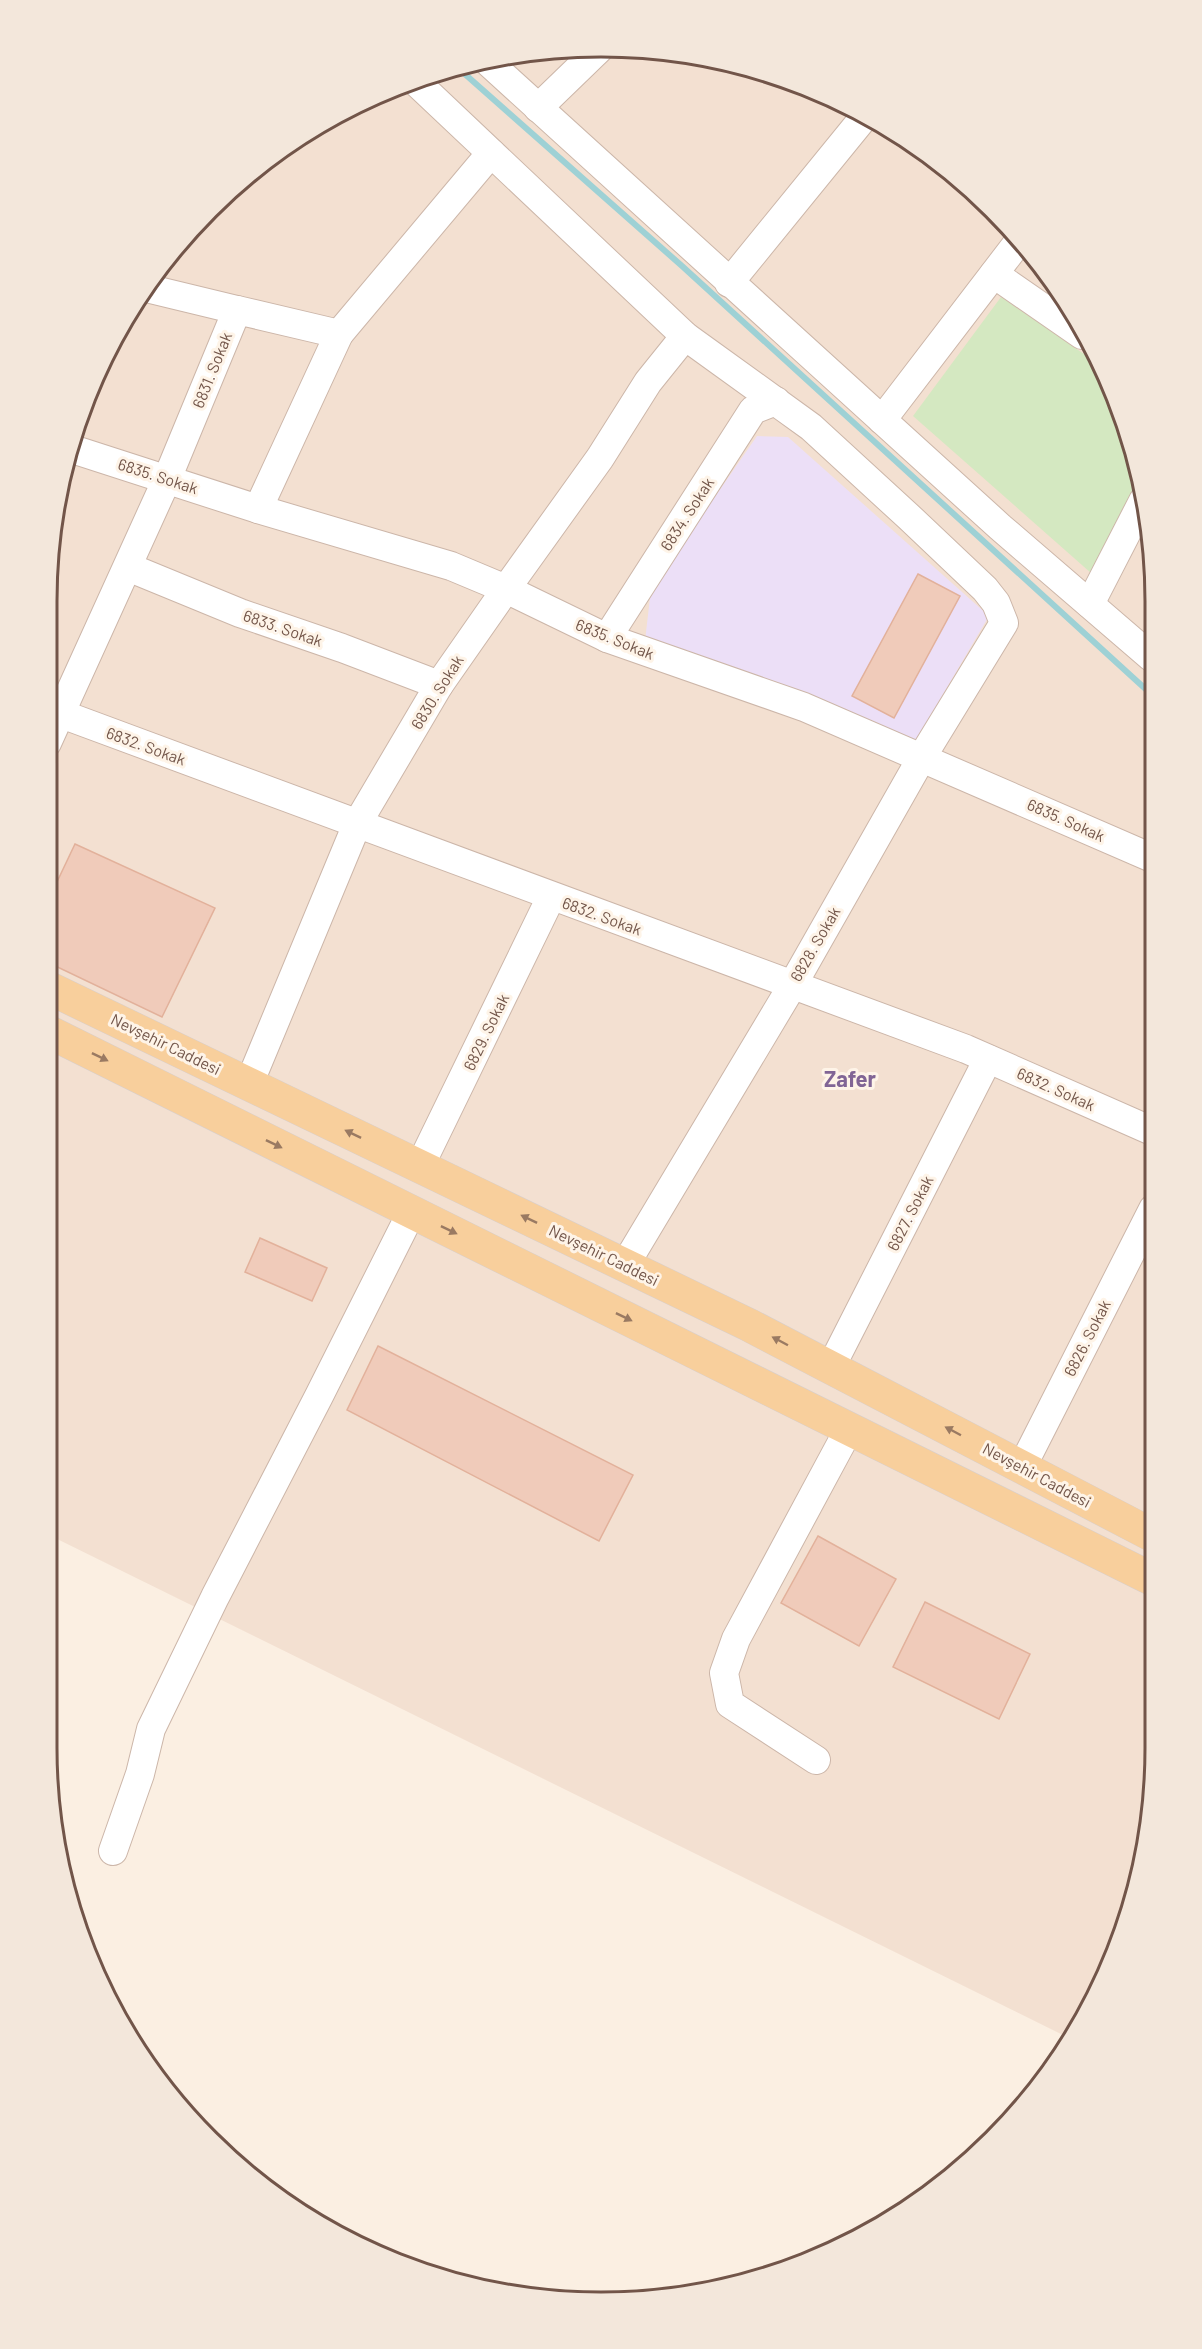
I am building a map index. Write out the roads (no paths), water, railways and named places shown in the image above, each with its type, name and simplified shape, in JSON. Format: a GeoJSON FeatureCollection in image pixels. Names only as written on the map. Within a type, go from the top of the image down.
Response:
{"type":"FeatureCollection","features":[{"type":"Feature","properties":{"kind":"main road","name":"Nevşehir Caddesi"},"geometry":{"type":"LineString","coordinates":[[57,992],[749,1325],[1145,1531]]}},
{"type":"Feature","properties":{"kind":"main road"},"geometry":{"type":"LineString","coordinates":[[57,1036],[1145,1576]]}},
{"type":"Feature","properties":{"kind":"street"},"geometry":{"type":"LineString","coordinates":[[538,108],[590,57]]}},
{"type":"Feature","properties":{"kind":"street"},"geometry":{"type":"LineString","coordinates":[[494,67],[729,283],[1145,652]]}},
{"type":"Feature","properties":{"kind":"street"},"geometry":{"type":"LineString","coordinates":[[422,87],[564,218],[685,336],[776,401]]}},
{"type":"Feature","properties":{"kind":"street"},"geometry":{"type":"LineString","coordinates":[[729,283],[860,123]]}},
{"type":"Feature","properties":{"kind":"street"},"geometry":{"type":"LineString","coordinates":[[258,509],[339,334],[491,153]]}},
{"type":"Feature","properties":{"kind":"street"},"geometry":{"type":"LineString","coordinates":[[882,420],[1014,247]]}},
{"type":"Feature","properties":{"kind":"street"},"geometry":{"type":"LineString","coordinates":[[994,274],[1070,326]]}},
{"type":"Feature","properties":{"kind":"street"},"geometry":{"type":"LineString","coordinates":[[155,290],[339,334]]}},
{"type":"Feature","properties":{"kind":"street","name":"6831. Sokak"},"geometry":{"type":"LineString","coordinates":[[57,706],[128,567],[237,310]]}},
{"type":"Feature","properties":{"kind":"street","name":"6830. Sokak"},"geometry":{"type":"LineString","coordinates":[[249,1084],[357,824],[440,685],[600,458],[648,382],[685,336]]}},
{"type":"Feature","properties":{"kind":"street","name":"6828. Sokak"},"geometry":{"type":"LineString","coordinates":[[625,1265],[792,986],[922,757],[1004,623],[996,603],[985,589],[811,427],[776,401]]}},
{"type":"Feature","properties":{"kind":"street","name":"6834. Sokak"},"geometry":{"type":"LineString","coordinates":[[607,638],[753,410],[776,401]]}},
{"type":"Feature","properties":{"kind":"street","name":"6835. Sokak"},"geometry":{"type":"LineString","coordinates":[[79,451],[258,509],[451,566],[506,589],[607,638],[804,707],[1145,855]]}},
{"type":"Feature","properties":{"kind":"street"},"geometry":{"type":"LineString","coordinates":[[1090,604],[1137,512]]}},
{"type":"Feature","properties":{"kind":"street","name":"6833. Sokak"},"geometry":{"type":"LineString","coordinates":[[128,567],[240,613],[440,685]]}},
{"type":"Feature","properties":{"kind":"street","name":"6832. Sokak"},"geometry":{"type":"LineString","coordinates":[[57,713],[988,1059],[1145,1128]]}},
{"type":"Feature","properties":{"kind":"street","name":"6829. Sokak"},"geometry":{"type":"LineString","coordinates":[[420,1166],[551,897]]}},
{"type":"Feature","properties":{"kind":"street","name":"6827. Sokak"},"geometry":{"type":"LineString","coordinates":[[831,1367],[988,1059]]}},
{"type":"Feature","properties":{"kind":"street"},"geometry":{"type":"LineString","coordinates":[[113,1851],[140,1774],[151,1729],[215,1597],[314,1407],[412,1211]]}},
{"type":"Feature","properties":{"kind":"street","name":"6826. Sokak"},"geometry":{"type":"LineString","coordinates":[[1022,1467],[1145,1225]]}},
{"type":"Feature","properties":{"kind":"street"},"geometry":{"type":"LineString","coordinates":[[816,1760],[730,1704],[724,1673],[736,1639],[849,1429]]}},
{"type":"Feature","properties":{"kind":"waterway"},"geometry":{"type":"LineString","coordinates":[[465,75],[682,266],[1145,689]]}},
{"type":"Feature","properties":{"kind":"district","name":"Zafer"},"geometry":{"type":"Point","coordinates":[850,1079]}}]}
